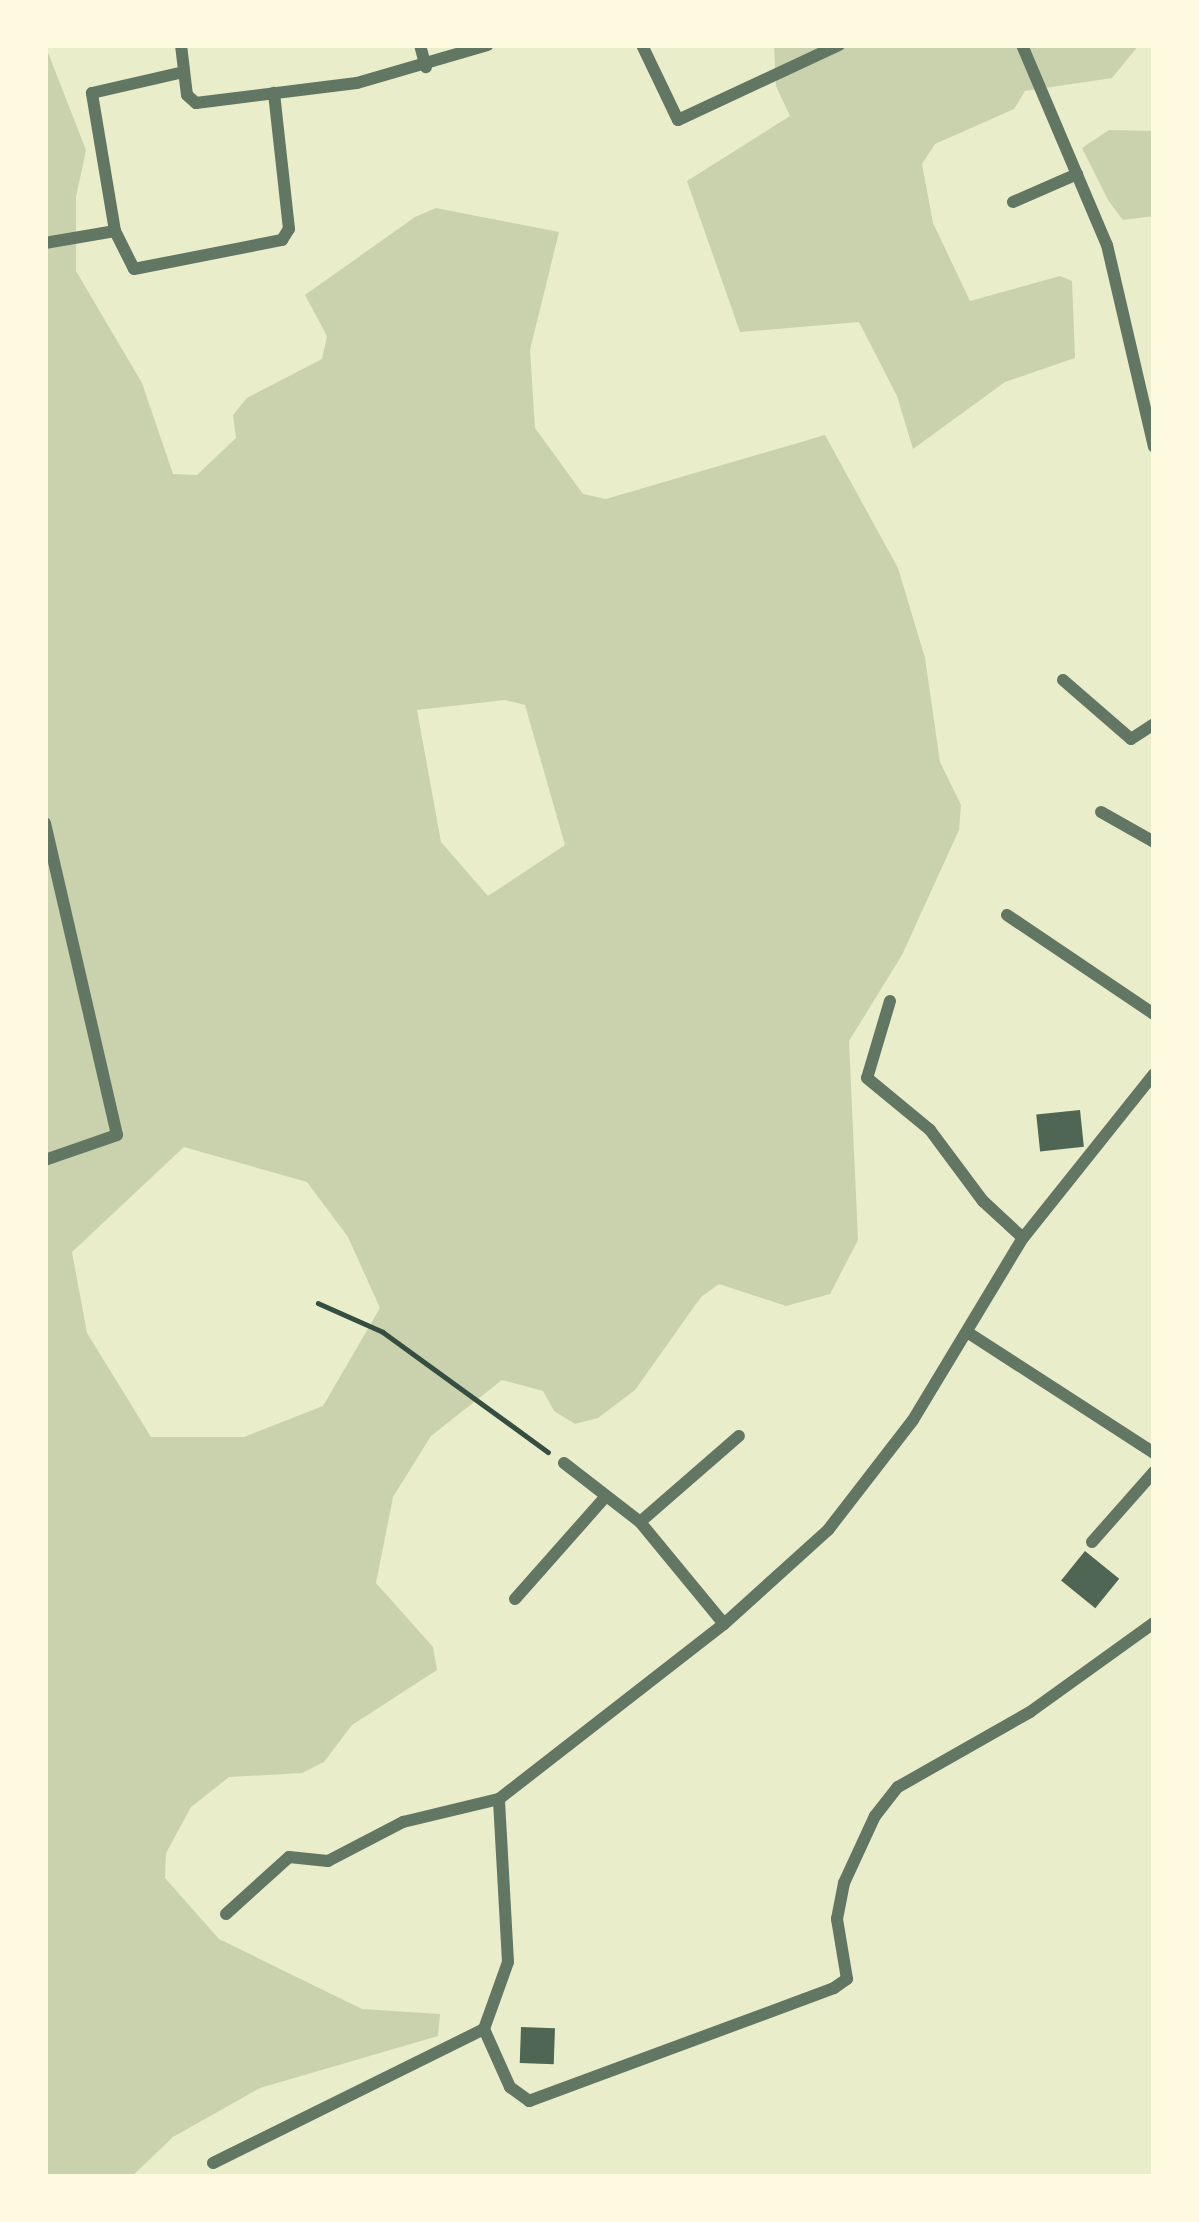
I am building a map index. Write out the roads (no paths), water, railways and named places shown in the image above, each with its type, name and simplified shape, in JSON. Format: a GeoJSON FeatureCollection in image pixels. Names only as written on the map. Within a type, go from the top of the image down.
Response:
{"type":"FeatureCollection","features":[{"type":"Feature","properties":{"kind":"street"},"geometry":{"type":"LineString","coordinates":[[181,45],[184,72],[196,103],[403,72],[488,45]]}},
{"type":"Feature","properties":{"kind":"street"},"geometry":{"type":"LineString","coordinates":[[421,45],[426,67]]}},
{"type":"Feature","properties":{"kind":"street"},"geometry":{"type":"LineString","coordinates":[[642,45],[678,120],[839,45]]}},
{"type":"Feature","properties":{"kind":"street"},"geometry":{"type":"LineString","coordinates":[[1022,45],[1107,245],[1154,447]]}},
{"type":"Feature","properties":{"kind":"street"},"geometry":{"type":"LineString","coordinates":[[184,72],[92,94],[115,231],[134,268],[282,240],[289,229],[274,93]]}},
{"type":"Feature","properties":{"kind":"street"},"geometry":{"type":"LineString","coordinates":[[1013,202],[1076,174]]}},
{"type":"Feature","properties":{"kind":"street"},"geometry":{"type":"LineString","coordinates":[[45,243],[115,231]]}},
{"type":"Feature","properties":{"kind":"street"},"geometry":{"type":"LineString","coordinates":[[1138,392],[1154,386]]}},
{"type":"Feature","properties":{"kind":"street"},"geometry":{"type":"LineString","coordinates":[[1063,680],[1131,739],[1154,724]]}},
{"type":"Feature","properties":{"kind":"street"},"geometry":{"type":"LineString","coordinates":[[1101,812],[1154,842]]}},
{"type":"Feature","properties":{"kind":"street"},"geometry":{"type":"LineString","coordinates":[[45,824],[117,1135],[45,1160]]}},
{"type":"Feature","properties":{"kind":"street"},"geometry":{"type":"LineString","coordinates":[[1007,916],[1154,1014]]}},
{"type":"Feature","properties":{"kind":"street"},"geometry":{"type":"LineString","coordinates":[[890,1000],[867,1078],[930,1130],[983,1202],[1023,1238]]}},
{"type":"Feature","properties":{"kind":"street"},"geometry":{"type":"LineString","coordinates":[[226,1914],[289,1857],[328,1861],[404,1822],[500,1799],[724,1624],[828,1530],[914,1420],[1023,1238],[1154,1074]]}},
{"type":"Feature","properties":{"kind":"street"},"geometry":{"type":"LineString","coordinates":[[968,1332],[1154,1453]]}},
{"type":"Feature","properties":{"kind":"street"},"geometry":{"type":"LineString","coordinates":[[640,1522],[739,1436]]}},
{"type":"Feature","properties":{"kind":"street"},"geometry":{"type":"LineString","coordinates":[[564,1463],[640,1522],[724,1624]]}},
{"type":"Feature","properties":{"kind":"street"},"geometry":{"type":"LineString","coordinates":[[1092,1542],[1154,1472]]}},
{"type":"Feature","properties":{"kind":"street"},"geometry":{"type":"LineString","coordinates":[[515,1599],[606,1496]]}},
{"type":"Feature","properties":{"kind":"street"},"geometry":{"type":"LineString","coordinates":[[500,1799],[508,1962],[484,2029],[510,2087],[529,2101],[834,1988],[847,1979],[837,1918],[844,1883],[898,1787],[1030,1712],[1154,1623]]}},
{"type":"Feature","properties":{"kind":"street"},"geometry":{"type":"LineString","coordinates":[[213,2163],[484,2029]]}}]}
